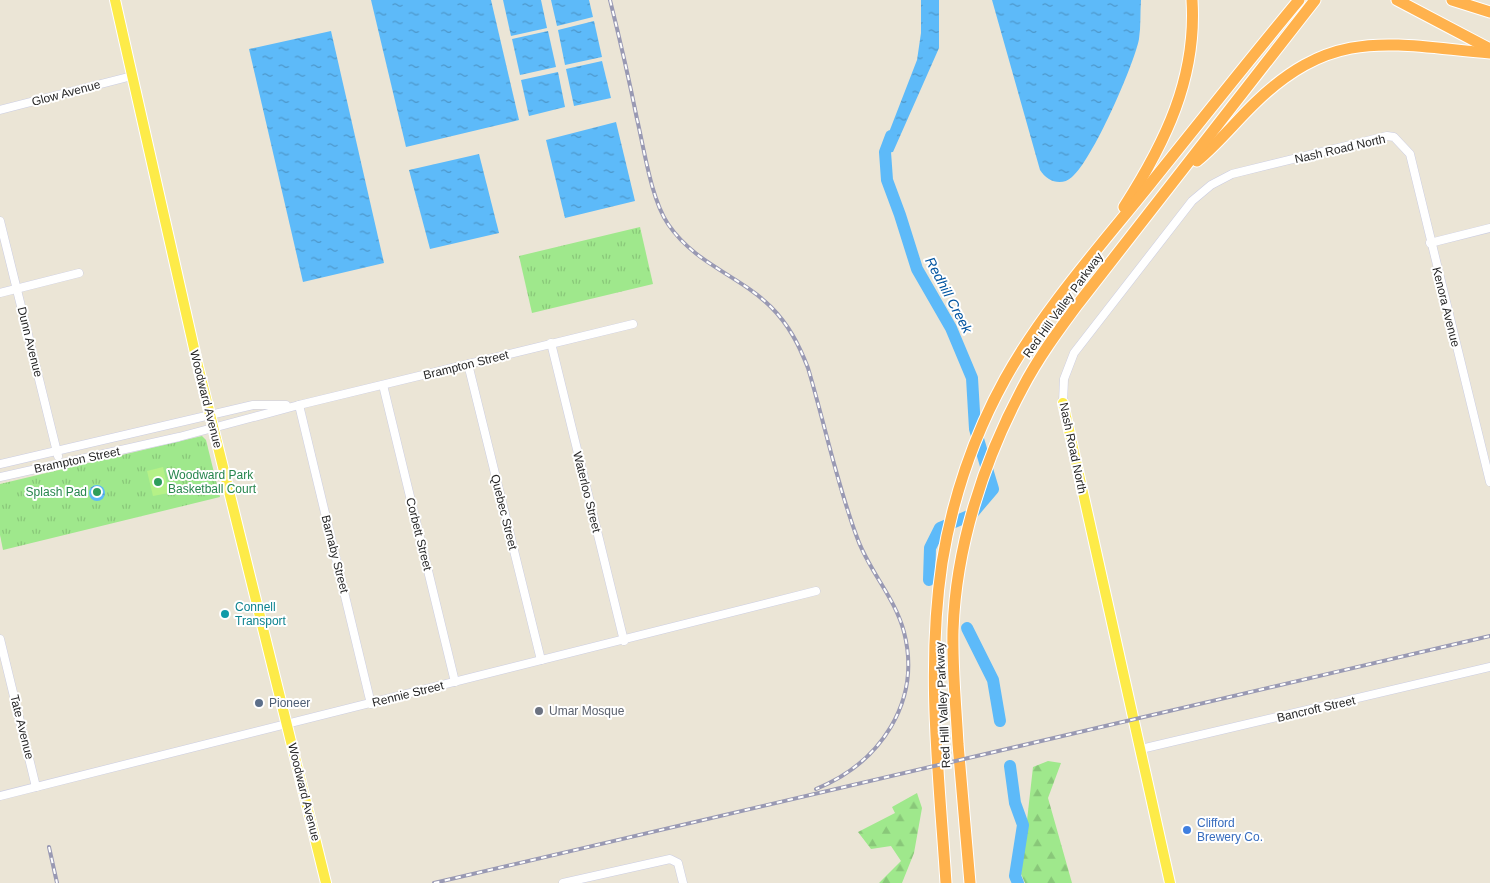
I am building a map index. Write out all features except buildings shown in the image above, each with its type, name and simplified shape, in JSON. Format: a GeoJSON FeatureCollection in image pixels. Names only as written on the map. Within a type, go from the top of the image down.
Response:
{"type":"FeatureCollection","features":[{"type":"Feature","properties":{"kind":"highway"},"geometry":{"type":"LineString","coordinates":[[1111,233],[1117,217],[1157,154],[1177,110],[1193,44],[1192,0]]}},
{"type":"Feature","properties":{"kind":"highway"},"geometry":{"type":"LineString","coordinates":[[1184,171],[1315,0]]}},
{"type":"Feature","properties":{"kind":"highway"},"geometry":{"type":"LineString","coordinates":[[1396,0],[1490,49]]}},
{"type":"Feature","properties":{"kind":"highway"},"geometry":{"type":"LineString","coordinates":[[1452,0],[1490,12]]}},
{"type":"Feature","properties":{"kind":"highway"},"geometry":{"type":"LineString","coordinates":[[1111,233],[1298,2]]}},
{"type":"Feature","properties":{"kind":"highway"},"geometry":{"type":"LineString","coordinates":[[1184,171],[1210,151],[1256,102],[1284,78],[1316,58],[1364,44],[1490,53]]}},
{"type":"Feature","properties":{"kind":"highway","name":"Red Hill Valley Parkway"},"geometry":{"type":"LineString","coordinates":[[970,883],[952,660],[953,628],[959,575],[970,523],[992,454],[1022,389],[1045,349],[1078,304],[1184,171]]}},
{"type":"Feature","properties":{"kind":"highway","name":"Red Hill Valley Parkway"},"geometry":{"type":"LineString","coordinates":[[946,883],[933,691],[938,592],[950,523],[975,444],[1004,380],[1048,315],[1111,233]]}},
{"type":"Feature","properties":{"kind":"main road","name":"Woodward Avenue"},"geometry":{"type":"LineString","coordinates":[[114,0],[210,415],[326,883]]}},
{"type":"Feature","properties":{"kind":"main road","name":"Nash Road North"},"geometry":{"type":"LineString","coordinates":[[1062,403],[1170,883]]}},
{"type":"Feature","properties":{"kind":"street","name":"Glow Avenue"},"geometry":{"type":"LineString","coordinates":[[0,110],[132,76]]}},
{"type":"Feature","properties":{"kind":"street","name":"Nash Road North"},"geometry":{"type":"LineString","coordinates":[[1062,403],[1064,379],[1074,353],[1192,201],[1211,185],[1232,174],[1387,136],[1394,137]]}},
{"type":"Feature","properties":{"kind":"street","name":"Kenora Avenue"},"geometry":{"type":"LineString","coordinates":[[1394,137],[1410,154],[1430,243],[1490,482]]}},
{"type":"Feature","properties":{"kind":"street","name":"Dunn Avenue"},"geometry":{"type":"LineString","coordinates":[[0,221],[59,463]]}},
{"type":"Feature","properties":{"kind":"street"},"geometry":{"type":"LineString","coordinates":[[1430,243],[1490,228]]}},
{"type":"Feature","properties":{"kind":"street"},"geometry":{"type":"LineString","coordinates":[[0,293],[79,274]]}},
{"type":"Feature","properties":{"kind":"street","name":"Brampton Street"},"geometry":{"type":"LineString","coordinates":[[0,477],[214,428],[299,405],[633,324]]}},
{"type":"Feature","properties":{"kind":"street","name":"Waterloo Street"},"geometry":{"type":"LineString","coordinates":[[551,343],[624,641]]}},
{"type":"Feature","properties":{"kind":"street","name":"Quebec Street"},"geometry":{"type":"LineString","coordinates":[[468,364],[540,660]]}},
{"type":"Feature","properties":{"kind":"street","name":"Corbett Street"},"geometry":{"type":"LineString","coordinates":[[383,385],[455,682]]}},
{"type":"Feature","properties":{"kind":"street","name":"Brampton Street"},"geometry":{"type":"LineString","coordinates":[[0,464],[253,405],[299,405]]}},
{"type":"Feature","properties":{"kind":"street","name":"Barnaby Street"},"geometry":{"type":"LineString","coordinates":[[299,405],[371,704]]}},
{"type":"Feature","properties":{"kind":"street","name":"Rennie Street"},"geometry":{"type":"LineString","coordinates":[[0,796],[287,726],[816,591]]}},
{"type":"Feature","properties":{"kind":"street","name":"Tate Avenue"},"geometry":{"type":"LineString","coordinates":[[0,639],[36,786]]}},
{"type":"Feature","properties":{"kind":"street","name":"Bancroft Street"},"geometry":{"type":"LineString","coordinates":[[1141,749],[1490,667]]}},
{"type":"Feature","properties":{"kind":"street"},"geometry":{"type":"LineString","coordinates":[[563,883],[593,880],[669,859],[675,860],[683,883]]}},
{"type":"Feature","properties":{"kind":"green space"},"geometry":{"type":"Polygon","coordinates":[[[640,227],[653,284],[532,313],[519,256],[640,227]]]}},
{"type":"Feature","properties":{"kind":"green space"},"geometry":{"type":"Polygon","coordinates":[[[202,436],[206,440],[220,497],[3,550],[0,535],[0,484],[202,436]]]}},
{"type":"Feature","properties":{"kind":"green space","name":"Woodward Park Basketball Court"},"geometry":{"type":"Polygon","coordinates":[[[163,467],[169,493],[153,496],[147,471],[163,467]]]}},
{"type":"Feature","properties":{"kind":"green space"},"geometry":{"type":"Polygon","coordinates":[[[1048,761],[1061,763],[1048,798],[1072,883],[1025,883],[1021,874],[1033,767],[1048,761]]]}},
{"type":"Feature","properties":{"kind":"green space"},"geometry":{"type":"Polygon","coordinates":[[[917,793],[922,808],[914,853],[902,883],[879,883],[901,861],[891,846],[871,849],[858,832],[895,813],[892,807],[917,793]]]}},
{"type":"Feature","properties":{"kind":"water"},"geometry":{"type":"Polygon","coordinates":[[[371,0],[491,0],[519,120],[406,147],[371,0]]]}},
{"type":"Feature","properties":{"kind":"water"},"geometry":{"type":"Polygon","coordinates":[[[503,0],[541,0],[547,28],[511,36],[503,0]]]}},
{"type":"Feature","properties":{"kind":"water"},"geometry":{"type":"Polygon","coordinates":[[[551,0],[589,0],[593,17],[557,26],[551,0]]]}},
{"type":"Feature","properties":{"kind":"water"},"geometry":{"type":"Polygon","coordinates":[[[921,0],[939,0],[939,48],[893,152],[881,153],[917,60],[921,33],[921,0]]]}},
{"type":"Feature","properties":{"kind":"water"},"geometry":{"type":"Polygon","coordinates":[[[992,0],[1141,0],[1139,39],[1121,90],[1090,152],[1080,168],[1068,180],[1059,182],[1050,180],[1040,170],[992,0]]]}},
{"type":"Feature","properties":{"kind":"water"},"geometry":{"type":"Polygon","coordinates":[[[594,21],[602,57],[565,65],[558,30],[594,21]]]}},
{"type":"Feature","properties":{"kind":"water"},"geometry":{"type":"Polygon","coordinates":[[[331,31],[384,263],[303,282],[249,49],[331,31]]]}},
{"type":"Feature","properties":{"kind":"water"},"geometry":{"type":"Polygon","coordinates":[[[548,31],[556,67],[520,75],[512,39],[548,31]]]}},
{"type":"Feature","properties":{"kind":"water"},"geometry":{"type":"Polygon","coordinates":[[[602,61],[611,98],[574,106],[566,69],[602,61]]]}},
{"type":"Feature","properties":{"kind":"water"},"geometry":{"type":"Polygon","coordinates":[[[558,72],[565,107],[529,116],[521,80],[558,72]]]}},
{"type":"Feature","properties":{"kind":"water"},"geometry":{"type":"Polygon","coordinates":[[[616,122],[635,201],[565,218],[546,140],[616,122]]]}},
{"type":"Feature","properties":{"kind":"water"},"geometry":{"type":"Polygon","coordinates":[[[479,154],[499,233],[430,249],[409,170],[479,154]]]}},
{"type":"Feature","properties":{"kind":"water","name":"Splash Pad"},"geometry":{"type":"Polygon","coordinates":[[[97,485],[105,493],[97,501],[89,493],[97,485]]]}},
{"type":"Feature","properties":{"kind":"waterway","name":"Redhill Creek"},"geometry":{"type":"LineString","coordinates":[[891,136],[885,152],[887,180],[917,269],[951,328],[972,378],[975,429],[993,489],[971,515],[940,528],[930,548],[929,580]]}},
{"type":"Feature","properties":{"kind":"waterway","name":"Redhill Creek"},"geometry":{"type":"LineString","coordinates":[[967,628],[993,680],[1000,721]]}},
{"type":"Feature","properties":{"kind":"waterway","name":"Redhill Creek"},"geometry":{"type":"LineString","coordinates":[[1010,766],[1015,803],[1023,825],[1015,876],[1018,883]]}},
{"type":"Feature","properties":{"kind":"railway"},"geometry":{"type":"LineString","coordinates":[[610,0],[649,173],[662,213],[668,224],[691,250],[759,296],[783,321],[793,336],[808,368],[837,476],[858,540],[869,563],[889,596],[904,632],[908,658],[907,682],[901,706],[891,727],[877,746],[859,763],[839,778],[816,789]]}},
{"type":"Feature","properties":{"kind":"railway"},"geometry":{"type":"LineString","coordinates":[[434,883],[1490,636]]}},
{"type":"Feature","properties":{"kind":"railway"},"geometry":{"type":"LineString","coordinates":[[49,847],[57,883]]}},
{"type":"Feature","properties":{"kind":"place","name":"Woodward Park Basketball Court"},"geometry":{"type":"Point","coordinates":[158,482]}},
{"type":"Feature","properties":{"kind":"place","name":"Splash Pad"},"geometry":{"type":"Point","coordinates":[97,492]}},
{"type":"Feature","properties":{"kind":"place","name":"Connell Transport"},"geometry":{"type":"Point","coordinates":[225,614]}},
{"type":"Feature","properties":{"kind":"place","name":"Pioneer"},"geometry":{"type":"Point","coordinates":[259,703]}},
{"type":"Feature","properties":{"kind":"place","name":"Umar Mosque"},"geometry":{"type":"Point","coordinates":[539,711]}},
{"type":"Feature","properties":{"kind":"place","name":"Clifford Brewery Co."},"geometry":{"type":"Point","coordinates":[1187,830]}}]}
